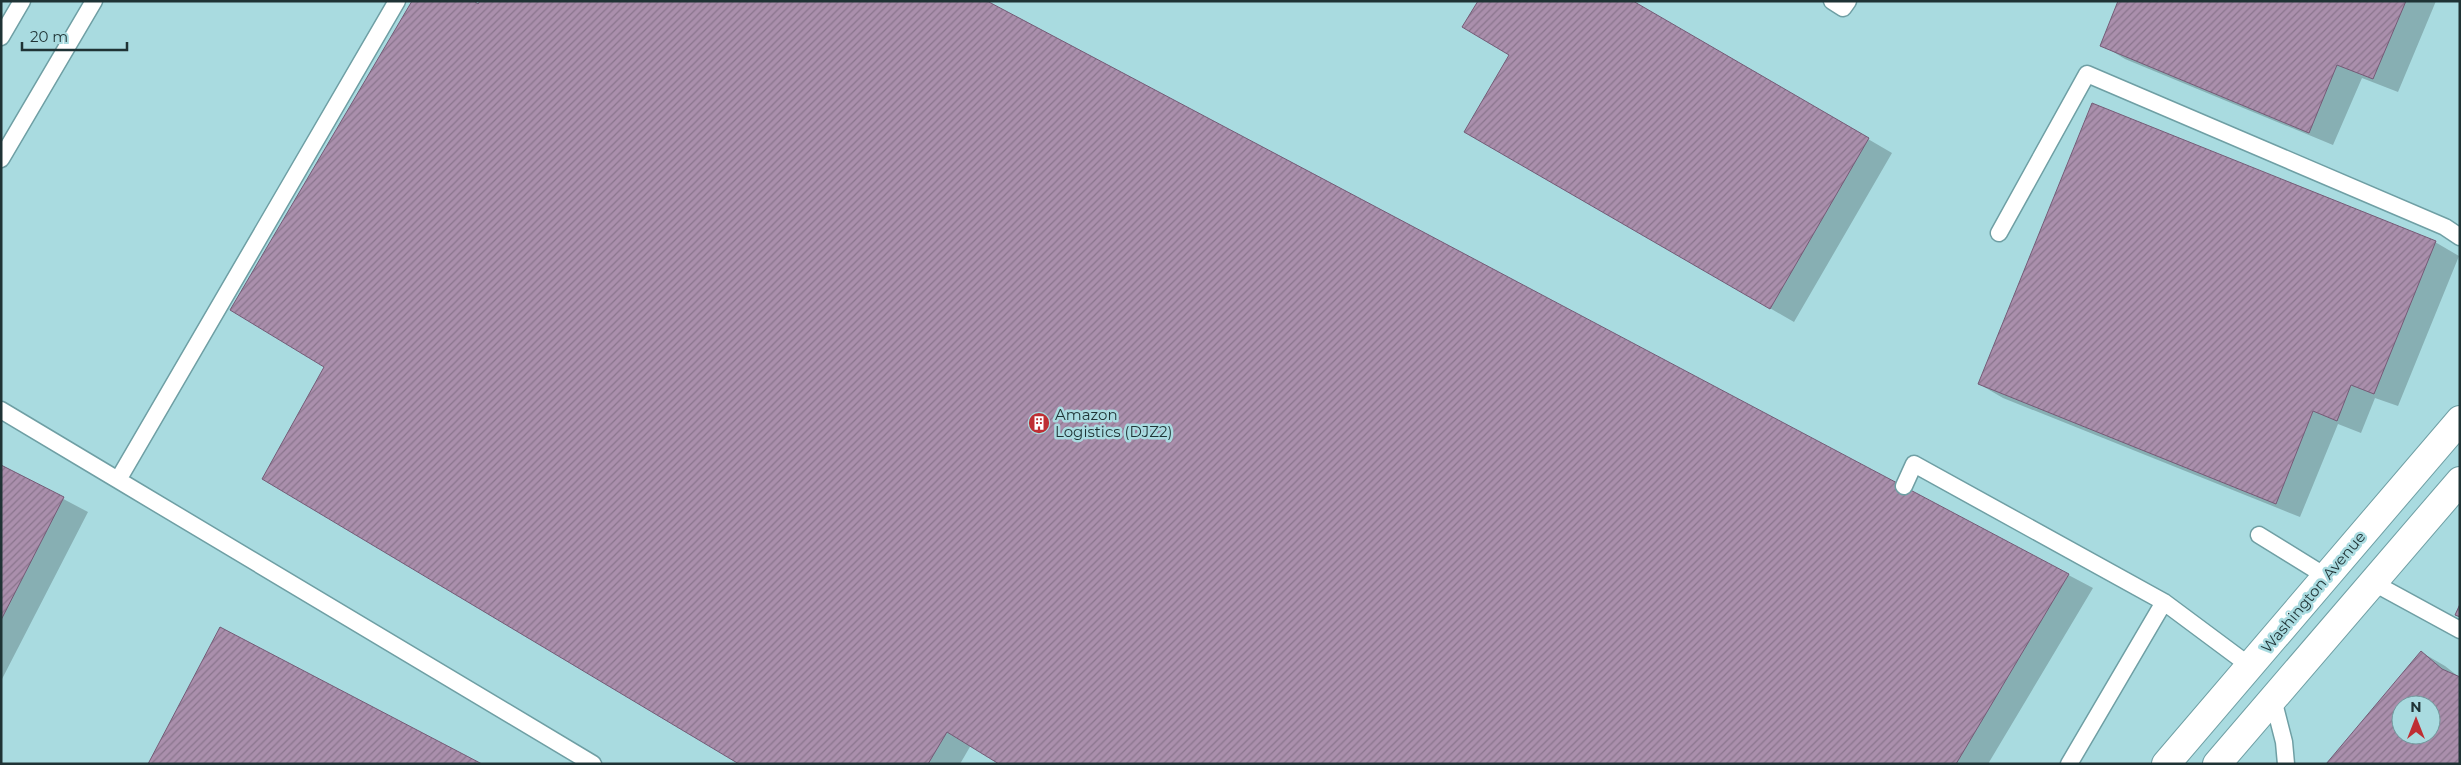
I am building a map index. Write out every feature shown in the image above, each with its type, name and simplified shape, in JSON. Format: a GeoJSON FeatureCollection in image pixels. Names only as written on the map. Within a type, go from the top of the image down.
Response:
{"type":"FeatureCollection","features":[{"type":"Feature","properties":{"kind":"main road","name":"Washington Avenue"},"geometry":{"type":"LineString","coordinates":[[2166,764],[2460,420]]}},
{"type":"Feature","properties":{"kind":"main road"},"geometry":{"type":"LineString","coordinates":[[2217,764],[2460,481]]}},
{"type":"Feature","properties":{"kind":"lane"},"geometry":{"type":"LineString","coordinates":[[1,37],[22,1]]}},
{"type":"Feature","properties":{"kind":"lane"},"geometry":{"type":"LineString","coordinates":[[1,159],[94,1]]}},
{"type":"Feature","properties":{"kind":"lane"},"geometry":{"type":"LineString","coordinates":[[118,480],[396,1]]}},
{"type":"Feature","properties":{"kind":"lane"},"geometry":{"type":"LineString","coordinates":[[1832,1],[1844,8],[1848,1]]}},
{"type":"Feature","properties":{"kind":"lane"},"geometry":{"type":"LineString","coordinates":[[1999,233],[2087,74],[2445,227],[2460,237]]}},
{"type":"Feature","properties":{"kind":"lane"},"geometry":{"type":"LineString","coordinates":[[1,410],[593,764]]}},
{"type":"Feature","properties":{"kind":"lane"},"geometry":{"type":"LineString","coordinates":[[1904,486],[1914,464],[2164,602],[2250,666]]}},
{"type":"Feature","properties":{"kind":"lane"},"geometry":{"type":"LineString","coordinates":[[2259,535],[2327,577]]}},
{"type":"Feature","properties":{"kind":"lane"},"geometry":{"type":"LineString","coordinates":[[2372,582],[2460,630]]}},
{"type":"Feature","properties":{"kind":"lane"},"geometry":{"type":"LineString","coordinates":[[2069,764],[2164,602]]}},
{"type":"Feature","properties":{"kind":"lane"},"geometry":{"type":"LineString","coordinates":[[2273,698],[2284,742],[2286,764]]}},
{"type":"Feature","properties":{"kind":"building","name":"Amazon Logistics (DJZ2)"},"geometry":{"type":"Polygon","coordinates":[[[412,1],[474,1],[478,4],[480,1],[987,1],[2069,574],[1956,764],[999,764],[947,732],[928,764],[739,764],[262,479],[324,367],[230,310],[412,1]]]}},
{"type":"Feature","properties":{"kind":"building"},"geometry":{"type":"Polygon","coordinates":[[[1478,1],[1633,1],[1869,138],[1770,309],[1464,132],[1509,55],[1462,27],[1478,1]]]}},
{"type":"Feature","properties":{"kind":"building"},"geometry":{"type":"Polygon","coordinates":[[[2118,1],[2406,1],[2373,79],[2337,65],[2309,133],[2100,46],[2118,1]]]}},
{"type":"Feature","properties":{"kind":"building"},"geometry":{"type":"Polygon","coordinates":[[[2092,103],[2436,241],[2374,394],[2351,385],[2337,421],[2313,411],[2276,504],[1978,384],[2092,103]]]}},
{"type":"Feature","properties":{"kind":"building"},"geometry":{"type":"Polygon","coordinates":[[[1,465],[64,497],[1,620],[1,465]]]}},
{"type":"Feature","properties":{"kind":"building"},"geometry":{"type":"Polygon","coordinates":[[[2460,604],[2460,617],[2455,615],[2460,604]]]}},
{"type":"Feature","properties":{"kind":"building"},"geometry":{"type":"Polygon","coordinates":[[[220,627],[482,764],[148,764],[220,627]]]}},
{"type":"Feature","properties":{"kind":"building"},"geometry":{"type":"Polygon","coordinates":[[[2421,651],[2442,669],[2460,677],[2460,764],[2326,764],[2421,651]]]}},
{"type":"Feature","properties":{"kind":"place","name":"Amazon Logistics (DJZ2)"},"geometry":{"type":"Point","coordinates":[1039,423]}}]}
